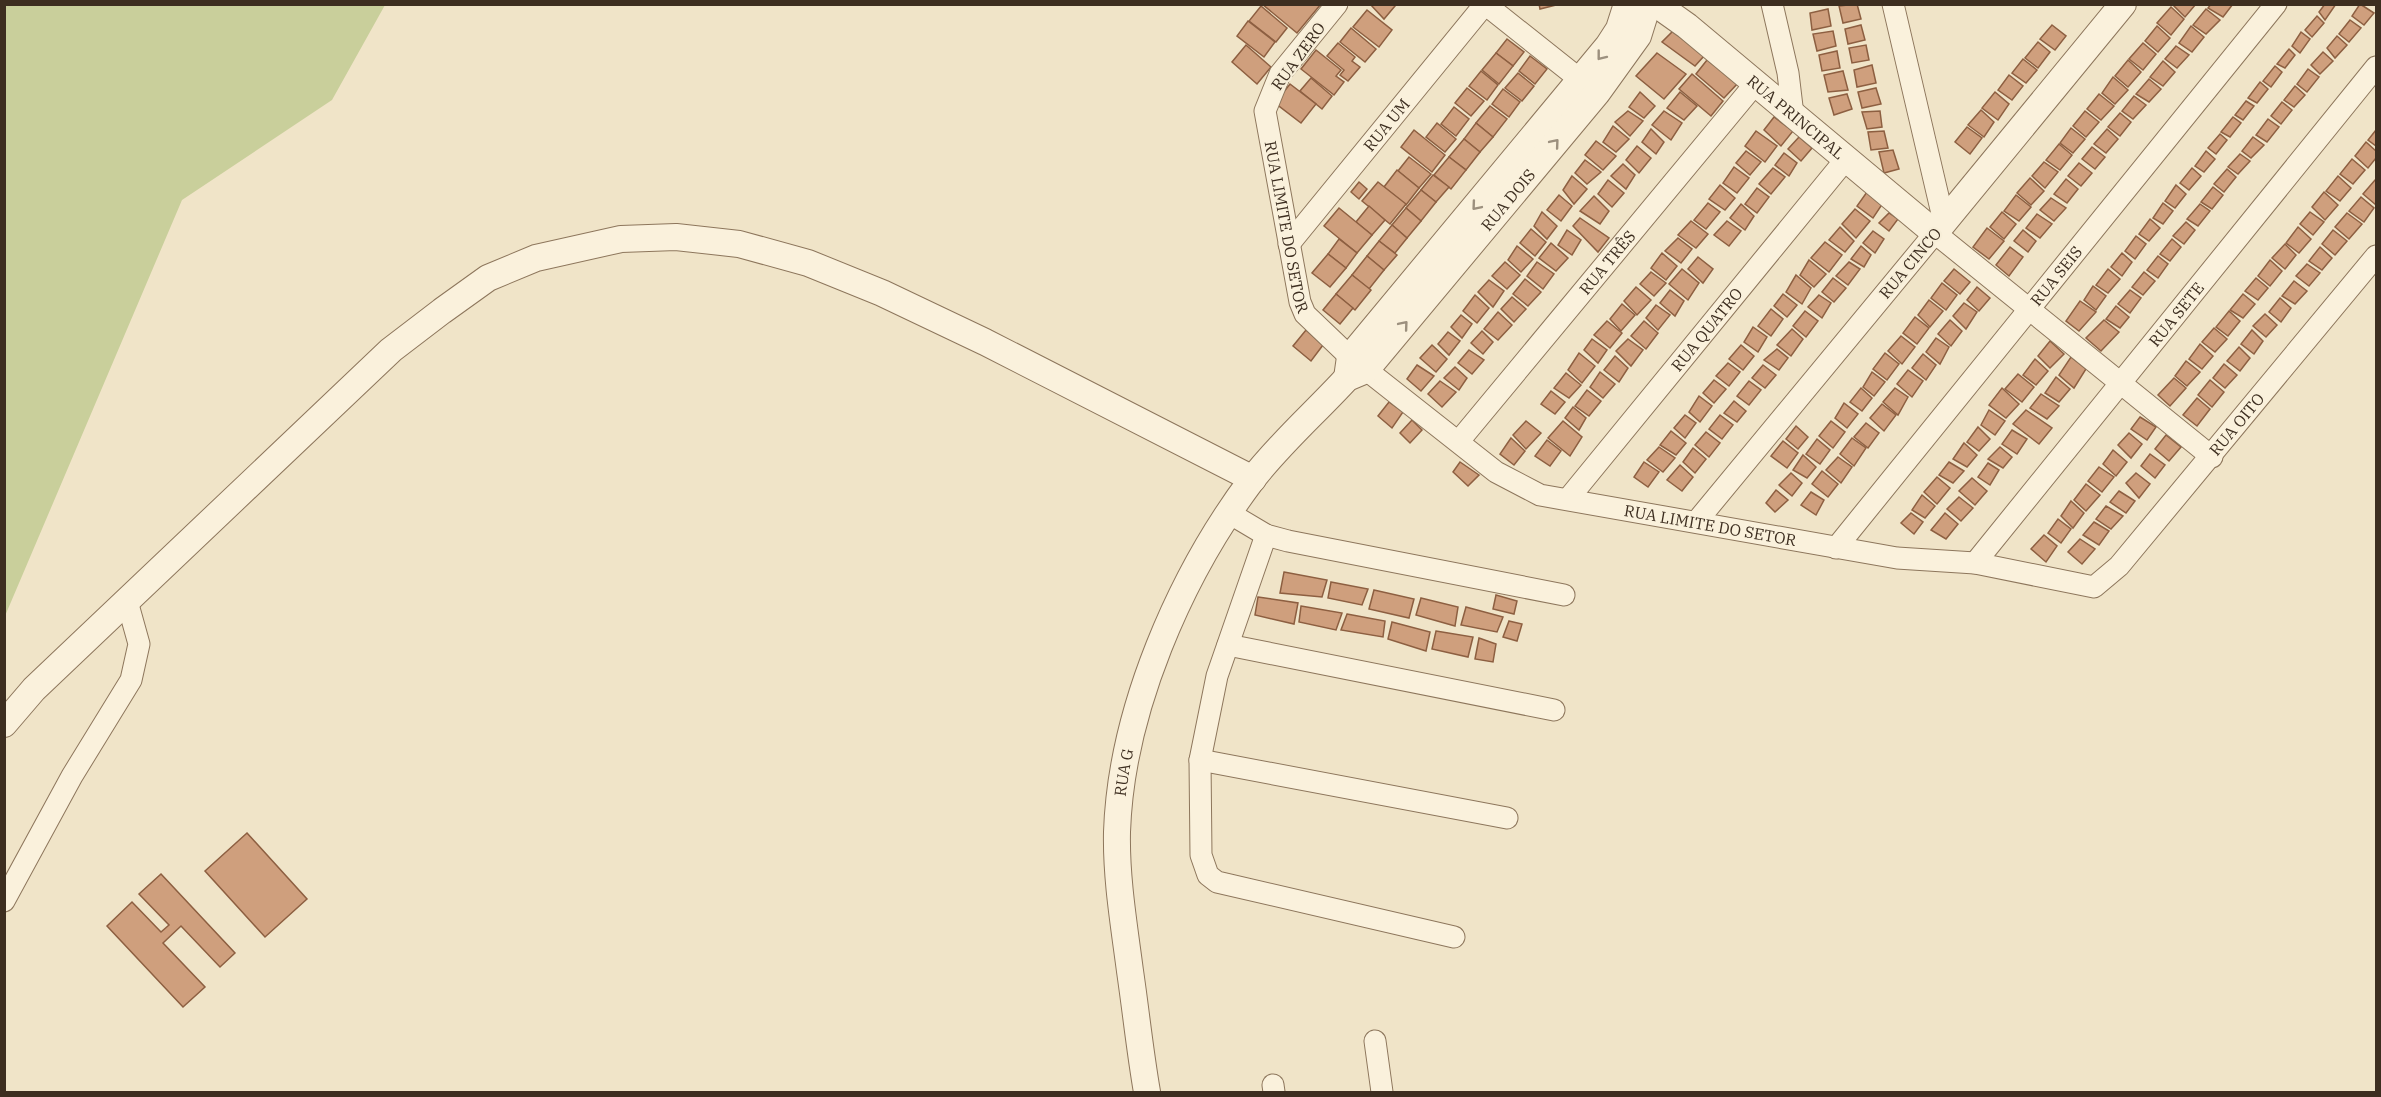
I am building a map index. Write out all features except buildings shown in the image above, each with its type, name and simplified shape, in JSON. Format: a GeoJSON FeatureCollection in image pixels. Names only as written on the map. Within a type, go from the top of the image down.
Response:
{"type":"FeatureCollection","features":[{"type":"Feature","properties":{"kind":"street","name":"RUA ZERO"},"geometry":{"type":"LineString","coordinates":[[1265,111],[1270,92],[1280,74],[1336,4]]}},
{"type":"Feature","properties":{"kind":"street"},"geometry":{"type":"LineString","coordinates":[[1485,4],[1589,86],[1619,29],[1627,4]]}},
{"type":"Feature","properties":{"kind":"street","name":"RUA UM"},"geometry":{"type":"LineString","coordinates":[[1289,244],[1485,4]]}},
{"type":"Feature","properties":{"kind":"street","name":"RUA DOIS"},"geometry":{"type":"LineString","coordinates":[[1253,479],[1355,369],[1589,86],[1638,36],[1648,4]]}},
{"type":"Feature","properties":{"kind":"street","name":"RUA PRINCIPAL"},"geometry":{"type":"LineString","coordinates":[[1656,4],[1687,26],[1846,159],[1939,227]]}},
{"type":"Feature","properties":{"kind":"street"},"geometry":{"type":"LineString","coordinates":[[1772,4],[1788,73],[1792,115]]}},
{"type":"Feature","properties":{"kind":"street"},"geometry":{"type":"LineString","coordinates":[[1893,4],[1939,227],[2028,309],[2212,457]]}},
{"type":"Feature","properties":{"kind":"street","name":"RUA CINCO"},"geometry":{"type":"LineString","coordinates":[[1696,521],[2123,4]]}},
{"type":"Feature","properties":{"kind":"street","name":"RUA SEIS"},"geometry":{"type":"LineString","coordinates":[[1836,548],[2276,4]]}},
{"type":"Feature","properties":{"kind":"street","name":"RUA SETE"},"geometry":{"type":"LineString","coordinates":[[1975,563],[2376,67]]}},
{"type":"Feature","properties":{"kind":"street","name":"RUA TRÊS"},"geometry":{"type":"LineString","coordinates":[[1459,441],[1755,84]]}},
{"type":"Feature","properties":{"kind":"street","name":"RUA LIMITE DO SETOR"},"geometry":{"type":"LineString","coordinates":[[1265,111],[1300,302],[1305,314],[1355,369],[1459,441],[1496,472],[1517,485],[1540,495],[1696,521],[1836,548],[1897,558],[1975,563],[2094,587]]}},
{"type":"Feature","properties":{"kind":"street","name":"RUA QUATRO"},"geometry":{"type":"LineString","coordinates":[[1568,499],[1846,159]]}},
{"type":"Feature","properties":{"kind":"street"},"geometry":{"type":"LineString","coordinates":[[4,724],[34,689],[391,350],[488,278],[536,258],[621,239],[676,237],[728,243],[808,263],[882,294],[985,342],[1253,479]]}},
{"type":"Feature","properties":{"kind":"street","name":"RUA OITO"},"geometry":{"type":"LineString","coordinates":[[2094,587],[2119,566],[2212,457],[2376,256]]}},
{"type":"Feature","properties":{"kind":"street","name":"RUA G"},"geometry":{"type":"LineString","coordinates":[[1147,1092],[1122,907],[1117,832],[1122,789],[1146,678],[1179,601],[1229,513],[1253,479]]}},
{"type":"Feature","properties":{"kind":"street"},"geometry":{"type":"LineString","coordinates":[[1229,513],[1266,535],[1325,549],[1564,595]]}},
{"type":"Feature","properties":{"kind":"street"},"geometry":{"type":"LineString","coordinates":[[1266,535],[1217,676],[1200,760],[1201,855],[1208,875],[1216,882],[1454,937]]}},
{"type":"Feature","properties":{"kind":"street"},"geometry":{"type":"LineString","coordinates":[[4,901],[72,776],[131,680],[139,644],[126,601]]}},
{"type":"Feature","properties":{"kind":"street"},"geometry":{"type":"LineString","coordinates":[[1228,645],[1554,710]]}},
{"type":"Feature","properties":{"kind":"street"},"geometry":{"type":"LineString","coordinates":[[1200,760],[1507,818]]}},
{"type":"Feature","properties":{"kind":"street"},"geometry":{"type":"LineString","coordinates":[[1374,1041],[1382,1092]]}},
{"type":"Feature","properties":{"kind":"green space"},"geometry":{"type":"Polygon","coordinates":[[[5,4],[385,5],[332,100],[182,200],[5,616],[5,4]]]}}]}
